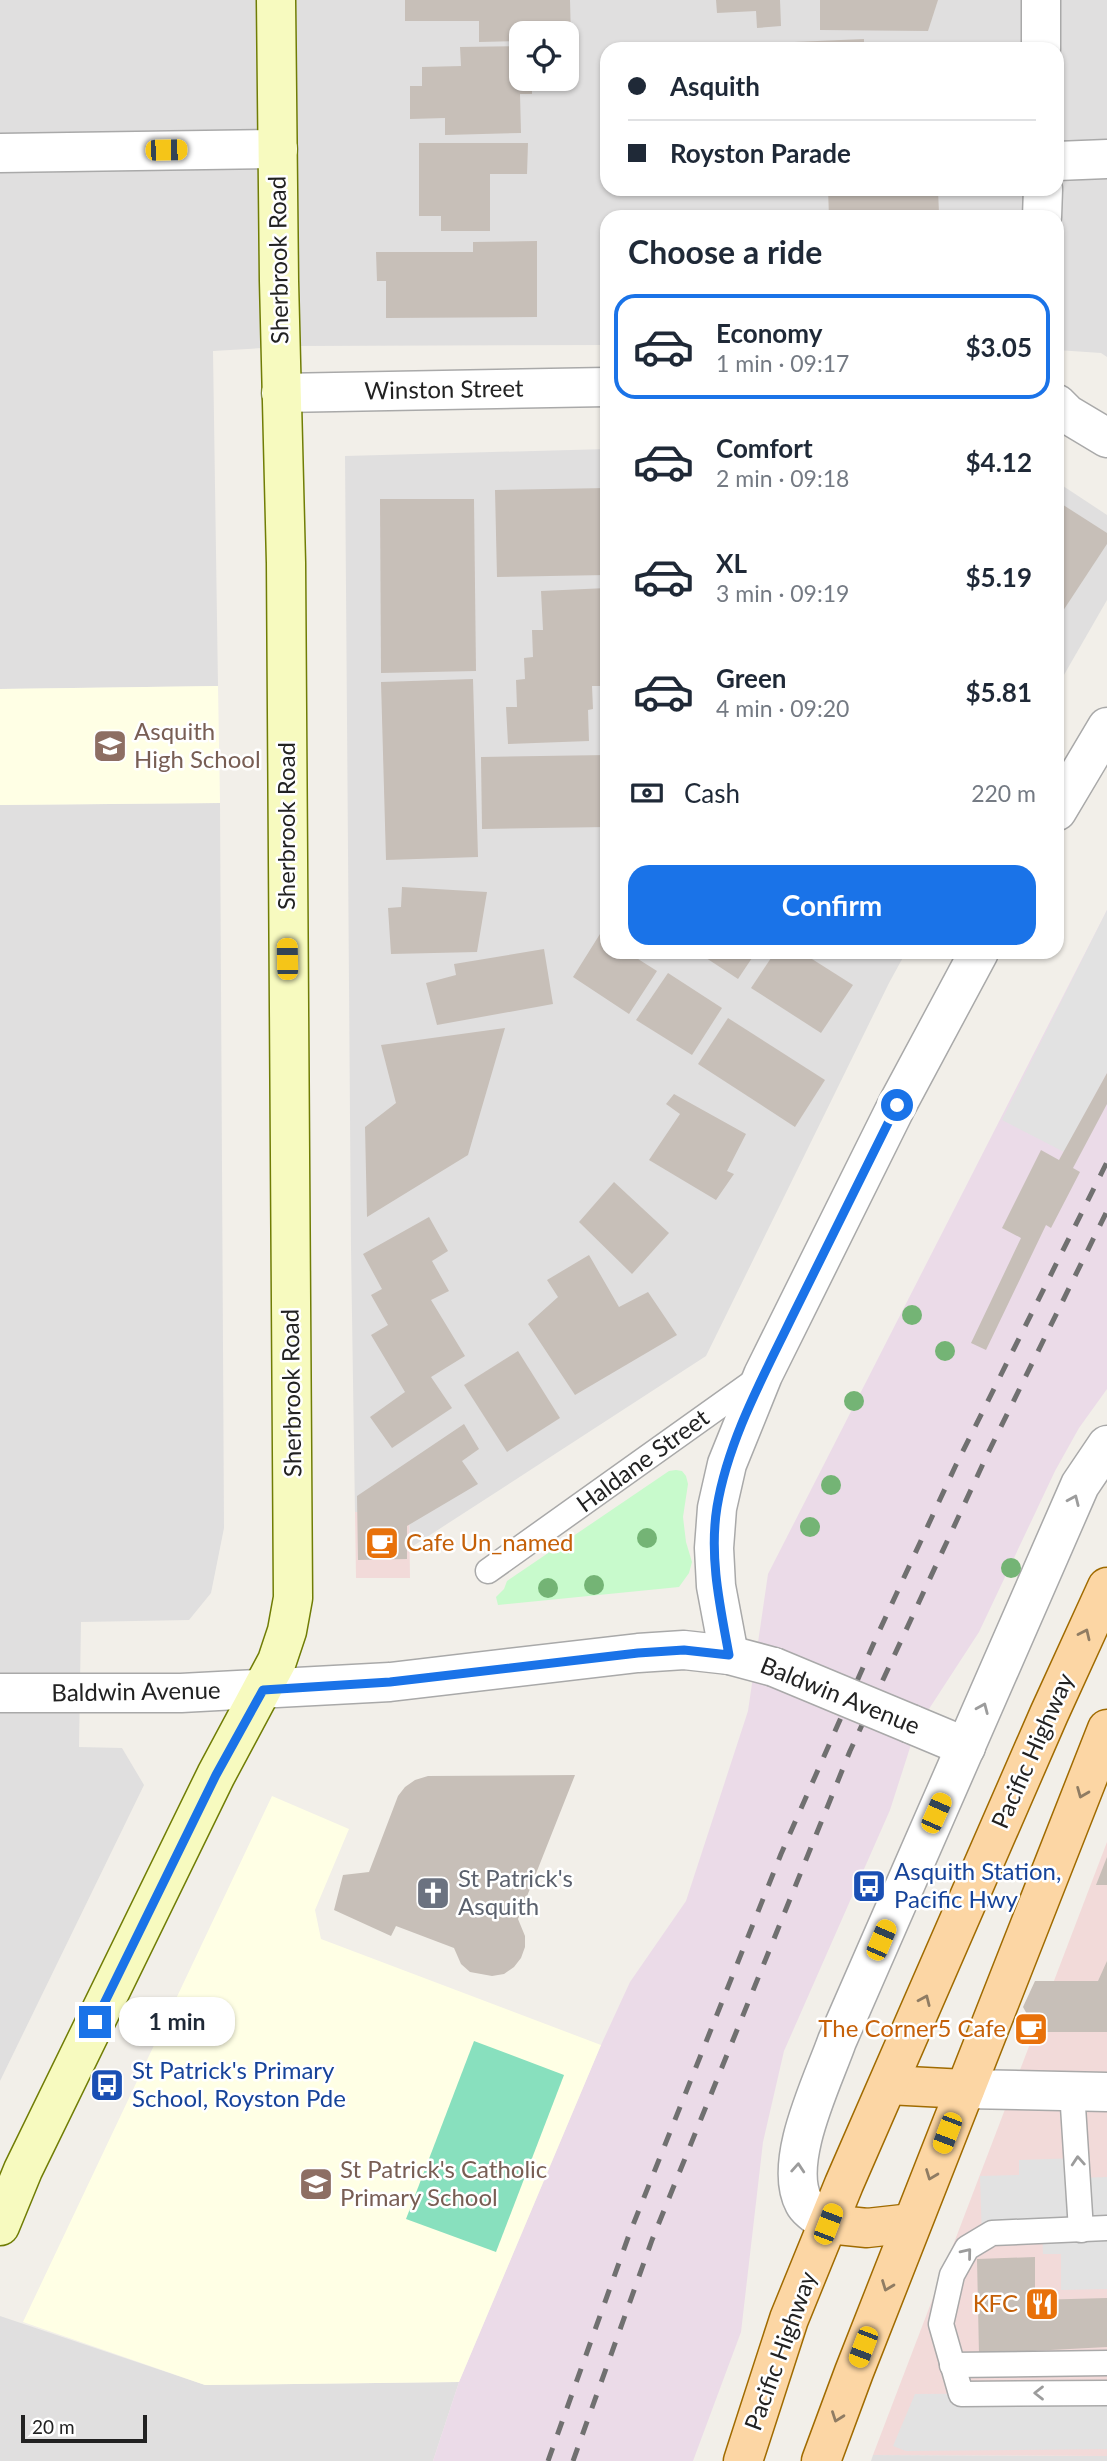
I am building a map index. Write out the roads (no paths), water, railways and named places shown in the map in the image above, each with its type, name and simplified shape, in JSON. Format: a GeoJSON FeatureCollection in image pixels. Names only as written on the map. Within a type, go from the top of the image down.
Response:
{"type":"FeatureCollection","features":[{"type":"Feature","properties":{"kind":"main road","name":"Sherbrook Road"},"geometry":{"type":"LineString","coordinates":[[0,2226],[23,2170],[216,1775],[277,1661],[287,1631],[293,1581],[286,563],[276,0]]}},
{"type":"Feature","properties":{"kind":"main road","name":"Pacific Highway"},"geometry":{"type":"LineString","coordinates":[[743,2461],[789,2319],[828,2224],[1049,1714],[1107,1587]]}},
{"type":"Feature","properties":{"kind":"main road"},"geometry":{"type":"LineString","coordinates":[[821,2461],[1107,1729]]}},
{"type":"Feature","properties":{"kind":"main road"},"geometry":{"type":"LineString","coordinates":[[888,2085],[965,2089]]}},
{"type":"Feature","properties":{"kind":"main road"},"geometry":{"type":"LineString","coordinates":[[828,2224],[867,2228],[912,2223]]}},
{"type":"Feature","properties":{"kind":"street"},"geometry":{"type":"LineString","coordinates":[[1041,0],[1041,42]]}},
{"type":"Feature","properties":{"kind":"street"},"geometry":{"type":"LineString","coordinates":[[0,153],[278,149]]}},
{"type":"Feature","properties":{"kind":"street"},"geometry":{"type":"LineString","coordinates":[[1064,161],[1107,159]]}},
{"type":"Feature","properties":{"kind":"street","name":"Winston Street"},"geometry":{"type":"LineString","coordinates":[[281,393],[600,387]]}},
{"type":"Feature","properties":{"kind":"street"},"geometry":{"type":"LineString","coordinates":[[1064,411],[1107,438]]}},
{"type":"Feature","properties":{"kind":"street"},"geometry":{"type":"LineString","coordinates":[[1064,799],[1107,727]]}},
{"type":"Feature","properties":{"kind":"street","name":"Haldane Street"},"geometry":{"type":"LineString","coordinates":[[729,1655],[716,1586],[714,1548],[717,1508],[727,1464],[764,1375],[897,1105],[975,959]]}},
{"type":"Feature","properties":{"kind":"street"},"geometry":{"type":"LineString","coordinates":[[828,2224],[805,2205],[798,2187],[797,2168],[802,2142],[837,2041],[1080,1485],[1107,1445]]}},
{"type":"Feature","properties":{"kind":"street","name":"Baldwin Avenue"},"geometry":{"type":"LineString","coordinates":[[0,1693],[263,1690],[390,1682],[684,1650],[729,1655],[774,1667],[966,1747]]}},
{"type":"Feature","properties":{"kind":"street"},"geometry":{"type":"LineString","coordinates":[[965,2089],[1089,2092]]}},
{"type":"Feature","properties":{"kind":"lane","name":"Haldane Street"},"geometry":{"type":"LineString","coordinates":[[488,1571],[764,1375]]}},
{"type":"Feature","properties":{"kind":"lane"},"geometry":{"type":"LineString","coordinates":[[1081,2230],[1089,2092]]}},
{"type":"Feature","properties":{"kind":"lane"},"geometry":{"type":"LineString","coordinates":[[1107,2228],[992,2233],[967,2248],[952,2275],[941,2323],[961,2394],[1107,2393]]}},
{"type":"Feature","properties":{"kind":"lane"},"geometry":{"type":"LineString","coordinates":[[952,2365],[1107,2363]]}},
{"type":"Feature","properties":{"kind":"railway"},"geometry":{"type":"LineString","coordinates":[[548,2461],[629,2235],[781,1854],[955,1467],[1107,1162]]}},
{"type":"Feature","properties":{"kind":"railway"},"geometry":{"type":"LineString","coordinates":[[573,2461],[652,2240],[850,1751],[988,1453],[1107,1211]]}},
{"type":"Feature","properties":{"kind":"place","name":"Asquith High School"},"geometry":{"type":"Point","coordinates":[110,746]}},
{"type":"Feature","properties":{"kind":"place","name":"Cafe Un_named"},"geometry":{"type":"Point","coordinates":[382,1543]}},
{"type":"Feature","properties":{"kind":"place","name":"Asquith Station, Pacific Hwy"},"geometry":{"type":"Point","coordinates":[869,1886]}},
{"type":"Feature","properties":{"kind":"place","name":"St Patrick's Asquith"},"geometry":{"type":"Point","coordinates":[433,1893]}},
{"type":"Feature","properties":{"kind":"place","name":"The Corner5 Cafe"},"geometry":{"type":"Point","coordinates":[1031,2029]}},
{"type":"Feature","properties":{"kind":"place","name":"St Patrick's Primary School, Royston Pde"},"geometry":{"type":"Point","coordinates":[107,2085]}},
{"type":"Feature","properties":{"kind":"place","name":"St Patrick's Catholic Primary School"},"geometry":{"type":"Point","coordinates":[316,2184]}},
{"type":"Feature","properties":{"kind":"place","name":"KFC"},"geometry":{"type":"Point","coordinates":[1042,2304]}}]}
